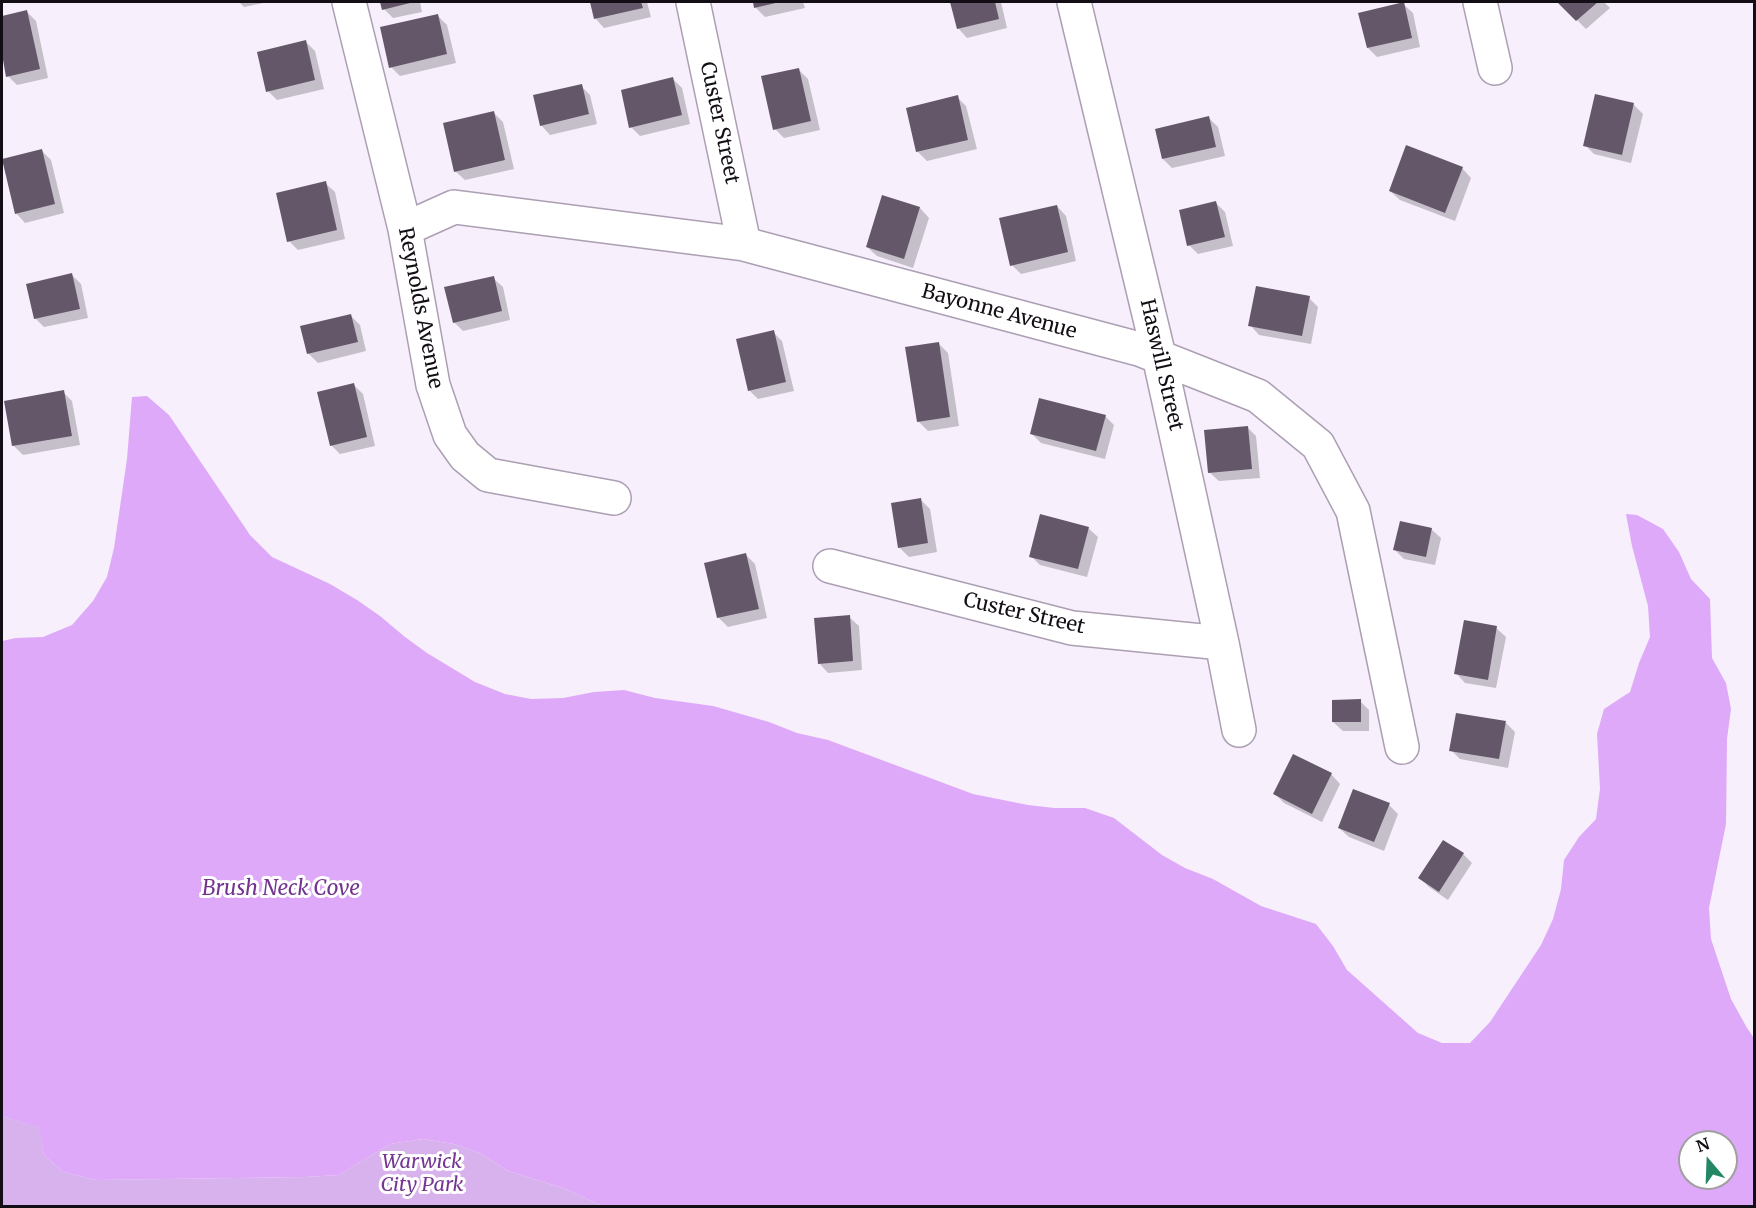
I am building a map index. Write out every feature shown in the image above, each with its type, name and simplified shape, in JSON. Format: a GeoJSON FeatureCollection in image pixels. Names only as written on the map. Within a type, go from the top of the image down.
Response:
{"type":"FeatureCollection","features":[{"type":"Feature","properties":{"kind":"street","name":"Reynolds Avenue"},"geometry":{"type":"LineString","coordinates":[[350,2],[405,229],[433,385],[450,435],[465,456],[488,475],[614,498]]}},
{"type":"Feature","properties":{"kind":"street","name":"Custer Street"},"geometry":{"type":"LineString","coordinates":[[693,2],[744,244]]}},
{"type":"Feature","properties":{"kind":"street","name":"Haswill Street"},"geometry":{"type":"LineString","coordinates":[[1074,2],[1159,356],[1239,730]]}},
{"type":"Feature","properties":{"kind":"street"},"geometry":{"type":"LineString","coordinates":[[1480,2],[1495,68]]}},
{"type":"Feature","properties":{"kind":"street","name":"Bayonne Avenue"},"geometry":{"type":"LineString","coordinates":[[405,229],[454,207],[744,244],[1159,356],[1258,396],[1318,445],[1353,511],[1402,747]]}},
{"type":"Feature","properties":{"kind":"street","name":"Custer Street"},"geometry":{"type":"LineString","coordinates":[[830,566],[1072,628],[1222,643]]}},
{"type":"Feature","properties":{"kind":"green space","name":"Warwick City Park"},"geometry":{"type":"Polygon","coordinates":[[[2,1116],[40,1128],[44,1155],[63,1172],[96,1180],[339,1175],[390,1144],[423,1139],[454,1144],[480,1153],[508,1171],[566,1189],[602,1206],[2,1206],[2,1116]]]}},
{"type":"Feature","properties":{"kind":"water","name":"Brush Neck Cove"},"geometry":{"type":"Polygon","coordinates":[[[147,396],[169,415],[250,535],[272,557],[330,584],[380,616],[427,653],[475,682],[505,694],[531,699],[563,698],[594,692],[624,690],[655,698],[713,706],[769,722],[797,733],[828,740],[973,794],[1028,805],[1085,808],[1114,818],[1162,855],[1185,868],[1213,879],[1261,906],[1316,924],[1333,946],[1347,970],[1418,1033],[1442,1043],[1470,1043],[1490,1022],[1541,945],[1553,919],[1561,889],[1564,860],[1579,837],[1596,819],[1600,789],[1597,734],[1604,709],[1630,692],[1650,637],[1648,606],[1626,514],[1637,515],[1663,529],[1679,552],[1691,579],[1710,599],[1712,658],[1726,683],[1731,709],[1727,739],[1726,824],[1709,908],[1711,939],[1731,999],[1754,1038],[1754,1206],[602,1206],[566,1189],[508,1171],[480,1153],[454,1144],[423,1139],[390,1144],[339,1175],[96,1180],[63,1172],[44,1155],[39,1128],[2,1116],[2,641],[43,637],[72,625],[93,601],[107,577],[114,548],[127,459],[132,397],[147,396]]]}},
{"type":"Feature","properties":{"kind":"building"},"geometry":{"type":"Polygon","coordinates":[[[380,2],[414,2],[382,10],[380,2]]]}},
{"type":"Feature","properties":{"kind":"building"},"geometry":{"type":"Polygon","coordinates":[[[590,2],[641,2],[643,8],[594,19],[590,2]]]}},
{"type":"Feature","properties":{"kind":"building"},"geometry":{"type":"Polygon","coordinates":[[[753,2],[780,2],[754,8],[753,2]]]}},
{"type":"Feature","properties":{"kind":"building"},"geometry":{"type":"Polygon","coordinates":[[[950,2],[995,2],[999,19],[957,29],[950,2]]]}},
{"type":"Feature","properties":{"kind":"building"},"geometry":{"type":"Polygon","coordinates":[[[1404,2],[1412,38],[1367,48],[1358,13],[1404,2]]]}},
{"type":"Feature","properties":{"kind":"building"},"geometry":{"type":"Polygon","coordinates":[[[1557,2],[1598,2],[1576,21],[1557,2]]]}},
{"type":"Feature","properties":{"kind":"building"},"geometry":{"type":"Polygon","coordinates":[[[27,10],[40,69],[6,77],[2,54],[2,16],[27,10]]]}},
{"type":"Feature","properties":{"kind":"building"},"geometry":{"type":"Polygon","coordinates":[[[438,14],[447,54],[389,68],[380,27],[438,14]]]}},
{"type":"Feature","properties":{"kind":"building"},"geometry":{"type":"Polygon","coordinates":[[[306,40],[315,80],[266,92],[257,52],[306,40]]]}},
{"type":"Feature","properties":{"kind":"building"},"geometry":{"type":"Polygon","coordinates":[[[799,68],[811,121],[773,130],[761,76],[799,68]]]}},
{"type":"Feature","properties":{"kind":"building"},"geometry":{"type":"Polygon","coordinates":[[[673,77],[682,115],[629,128],[621,90],[673,77]]]}},
{"type":"Feature","properties":{"kind":"building"},"geometry":{"type":"Polygon","coordinates":[[[582,84],[589,114],[540,126],[533,95],[582,84]]]}},
{"type":"Feature","properties":{"kind":"building"},"geometry":{"type":"Polygon","coordinates":[[[1595,94],[1634,103],[1622,155],[1583,146],[1595,94]]]}},
{"type":"Feature","properties":{"kind":"building"},"geometry":{"type":"Polygon","coordinates":[[[958,95],[968,140],[916,152],[906,108],[958,95]]]}},
{"type":"Feature","properties":{"kind":"building"},"geometry":{"type":"Polygon","coordinates":[[[494,111],[505,160],[454,172],[443,123],[494,111]]]}},
{"type":"Feature","properties":{"kind":"building"},"geometry":{"type":"Polygon","coordinates":[[[1209,116],[1216,147],[1162,159],[1155,129],[1209,116]]]}},
{"type":"Feature","properties":{"kind":"building"},"geometry":{"type":"Polygon","coordinates":[[[1406,145],[1463,167],[1445,213],[1389,191],[1406,145]]]}},
{"type":"Feature","properties":{"kind":"building"},"geometry":{"type":"Polygon","coordinates":[[[42,149],[55,204],[15,214],[2,159],[42,149]]]}},
{"type":"Feature","properties":{"kind":"building"},"geometry":{"type":"Polygon","coordinates":[[[326,181],[337,230],[287,242],[276,193],[326,181]]]}},
{"type":"Feature","properties":{"kind":"building"},"geometry":{"type":"Polygon","coordinates":[[[882,195],[920,207],[904,259],[866,247],[882,195]]]}},
{"type":"Feature","properties":{"kind":"building"},"geometry":{"type":"Polygon","coordinates":[[[1216,201],[1225,237],[1187,246],[1179,210],[1216,201]]]}},
{"type":"Feature","properties":{"kind":"building"},"geometry":{"type":"Polygon","coordinates":[[[1057,205],[1068,252],[1010,266],[999,218],[1057,205]]]}},
{"type":"Feature","properties":{"kind":"building"},"geometry":{"type":"Polygon","coordinates":[[[72,273],[80,309],[34,319],[26,284],[72,273]]]}},
{"type":"Feature","properties":{"kind":"building"},"geometry":{"type":"Polygon","coordinates":[[[494,276],[502,311],[453,323],[444,287],[494,276]]]}},
{"type":"Feature","properties":{"kind":"building"},"geometry":{"type":"Polygon","coordinates":[[[1256,286],[1310,296],[1302,336],[1248,326],[1256,286]]]}},
{"type":"Feature","properties":{"kind":"building"},"geometry":{"type":"Polygon","coordinates":[[[351,314],[358,342],[307,354],[300,326],[351,314]]]}},
{"type":"Feature","properties":{"kind":"building"},"geometry":{"type":"Polygon","coordinates":[[[774,330],[786,382],[748,391],[736,339],[774,330]]]}},
{"type":"Feature","properties":{"kind":"building"},"geometry":{"type":"Polygon","coordinates":[[[939,342],[950,417],[917,422],[905,347],[939,342]]]}},
{"type":"Feature","properties":{"kind":"building"},"geometry":{"type":"Polygon","coordinates":[[[354,383],[367,437],[330,446],[317,392],[354,383]]]}},
{"type":"Feature","properties":{"kind":"building"},"geometry":{"type":"Polygon","coordinates":[[[64,390],[72,436],[12,446],[4,401],[64,390]]]}},
{"type":"Feature","properties":{"kind":"building"},"geometry":{"type":"Polygon","coordinates":[[[1039,398],[1106,415],[1096,451],[1030,434],[1039,398]]]}},
{"type":"Feature","properties":{"kind":"building"},"geometry":{"type":"Polygon","coordinates":[[[1248,426],[1252,469],[1208,473],[1204,430],[1248,426]]]}},
{"type":"Feature","properties":{"kind":"building"},"geometry":{"type":"Polygon","coordinates":[[[921,498],[928,543],[898,548],[891,503],[921,498]]]}},
{"type":"Feature","properties":{"kind":"building"},"geometry":{"type":"Polygon","coordinates":[[[1040,514],[1089,527],[1078,569],[1029,557],[1040,514]]]}},
{"type":"Feature","properties":{"kind":"building"},"geometry":{"type":"Polygon","coordinates":[[[1400,521],[1432,528],[1426,557],[1393,550],[1400,521]]]}},
{"type":"Feature","properties":{"kind":"building"},"geometry":{"type":"Polygon","coordinates":[[[746,553],[759,609],[717,618],[704,563],[746,553]]]}},
{"type":"Feature","properties":{"kind":"building"},"geometry":{"type":"Polygon","coordinates":[[[850,615],[853,661],[818,664],[814,618],[850,615]]]}},
{"type":"Feature","properties":{"kind":"building"},"geometry":{"type":"Polygon","coordinates":[[[1464,620],[1497,626],[1488,680],[1454,674],[1464,620]]]}},
{"type":"Feature","properties":{"kind":"building"},"geometry":{"type":"Polygon","coordinates":[[[1361,699],[1361,722],[1332,722],[1332,700],[1361,699]]]}},
{"type":"Feature","properties":{"kind":"building"},"geometry":{"type":"Polygon","coordinates":[[[1456,713],[1506,721],[1499,759],[1449,751],[1456,713]]]}},
{"type":"Feature","properties":{"kind":"building"},"geometry":{"type":"Polygon","coordinates":[[[1293,754],[1332,773],[1312,814],[1273,794],[1293,754]]]}},
{"type":"Feature","properties":{"kind":"building"},"geometry":{"type":"Polygon","coordinates":[[[1353,789],[1390,803],[1374,842],[1338,828],[1353,789]]]}},
{"type":"Feature","properties":{"kind":"building"},"geometry":{"type":"Polygon","coordinates":[[[1443,840],[1464,853],[1439,892],[1418,878],[1443,840]]]}}]}
